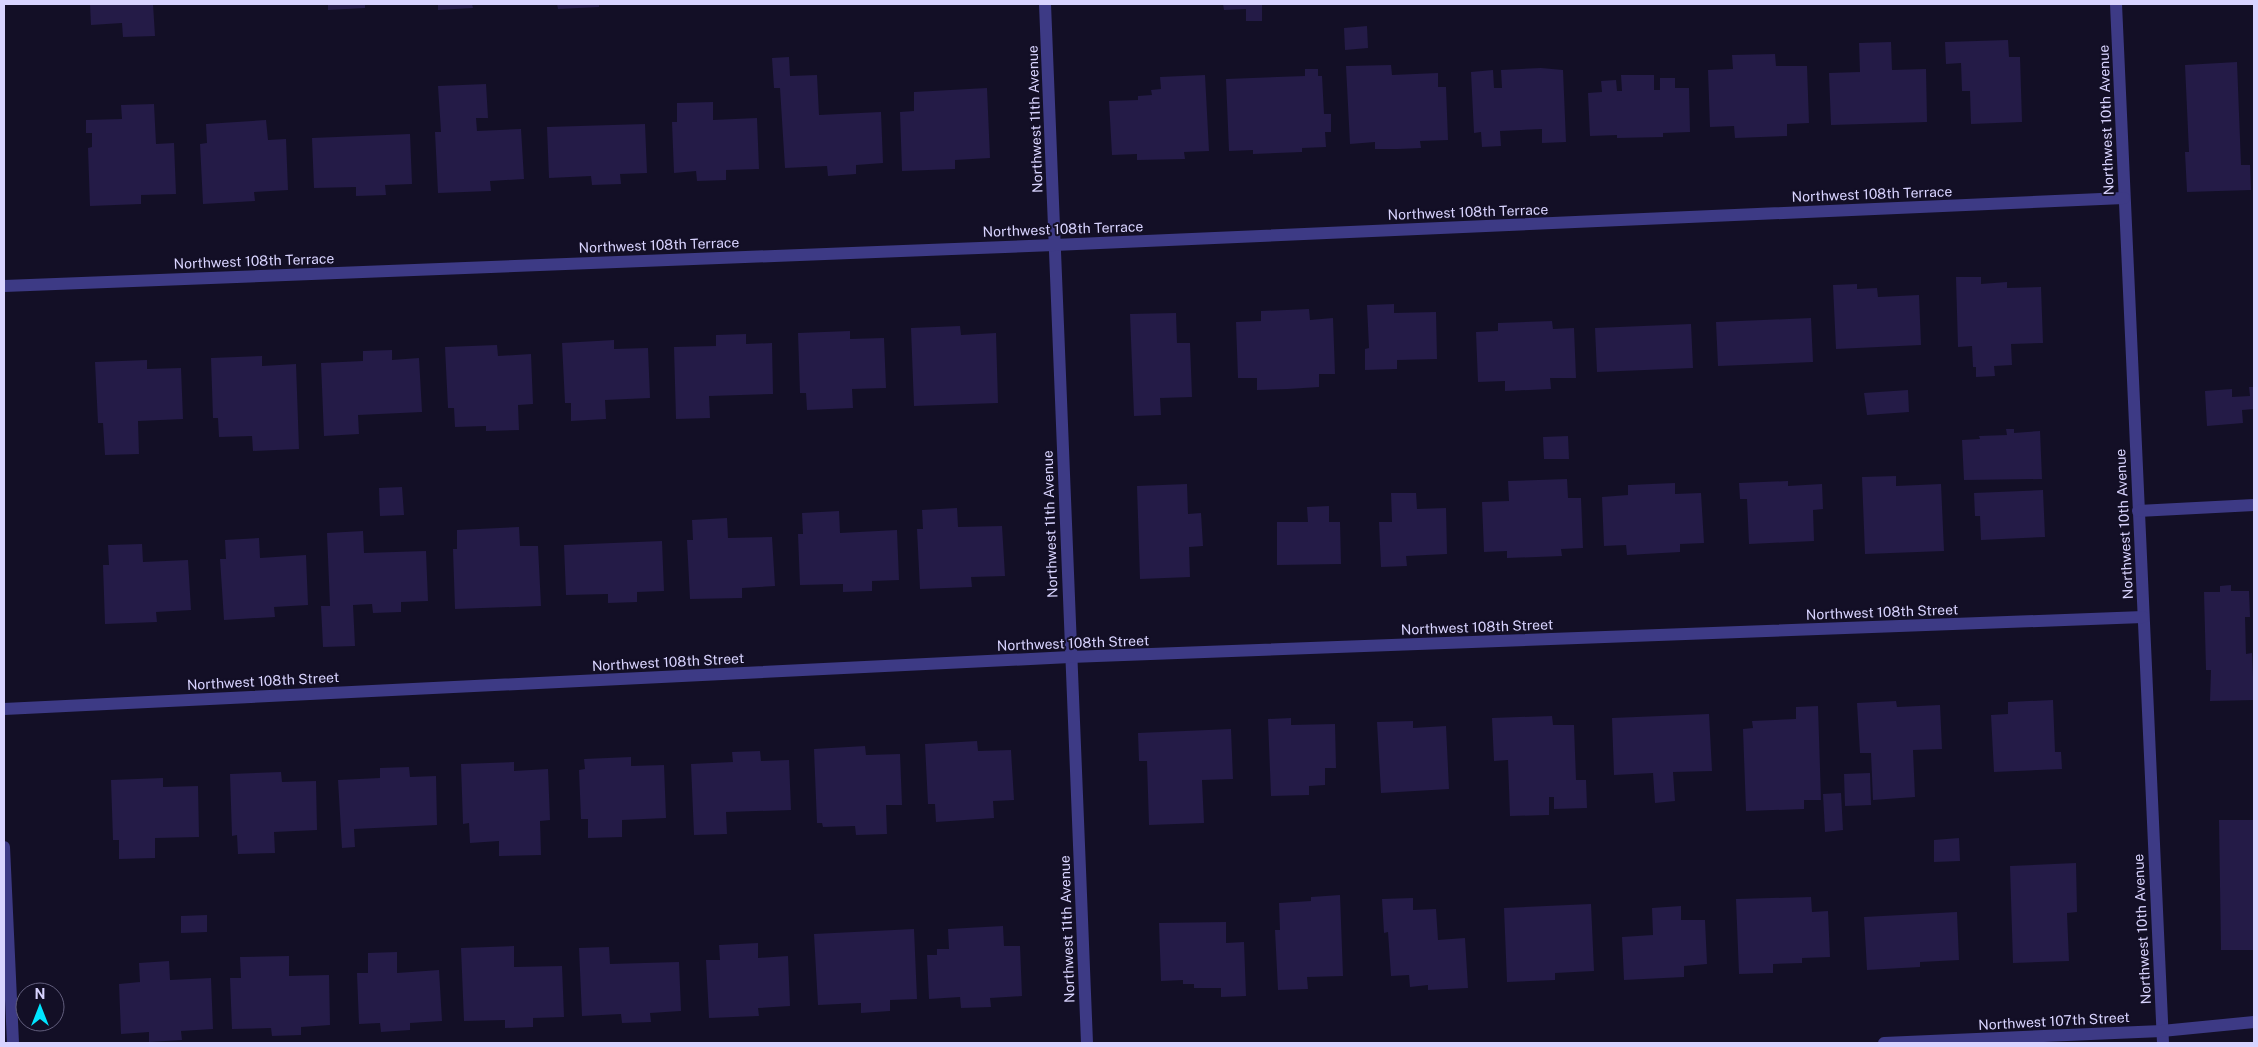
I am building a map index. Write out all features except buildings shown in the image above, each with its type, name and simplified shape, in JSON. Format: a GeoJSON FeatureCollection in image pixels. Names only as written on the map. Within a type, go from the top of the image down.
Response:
{"type":"FeatureCollection","features":[{"type":"Feature","properties":{"kind":"street","name":"Northwest 11th Avenue"},"geometry":{"type":"LineString","coordinates":[[1045,4],[1086,1043]]}},
{"type":"Feature","properties":{"kind":"street","name":"Northwest 10th Avenue"},"geometry":{"type":"LineString","coordinates":[[2116,4],[2162,1037]]}},
{"type":"Feature","properties":{"kind":"street","name":"Northwest 108th Terrace"},"geometry":{"type":"LineString","coordinates":[[4,286],[1054,245],[2124,198]]}},
{"type":"Feature","properties":{"kind":"street"},"geometry":{"type":"LineString","coordinates":[[2138,510],[2254,505]]}},
{"type":"Feature","properties":{"kind":"street","name":"Northwest 108th Street"},"geometry":{"type":"LineString","coordinates":[[4,709],[1070,657],[2143,617]]}},
{"type":"Feature","properties":{"kind":"street"},"geometry":{"type":"LineString","coordinates":[[4,847],[13,1043]]}},
{"type":"Feature","properties":{"kind":"street","name":"Northwest 107th Street"},"geometry":{"type":"LineString","coordinates":[[1884,1043],[2162,1037],[2222,1024],[2254,1022]]}}]}
